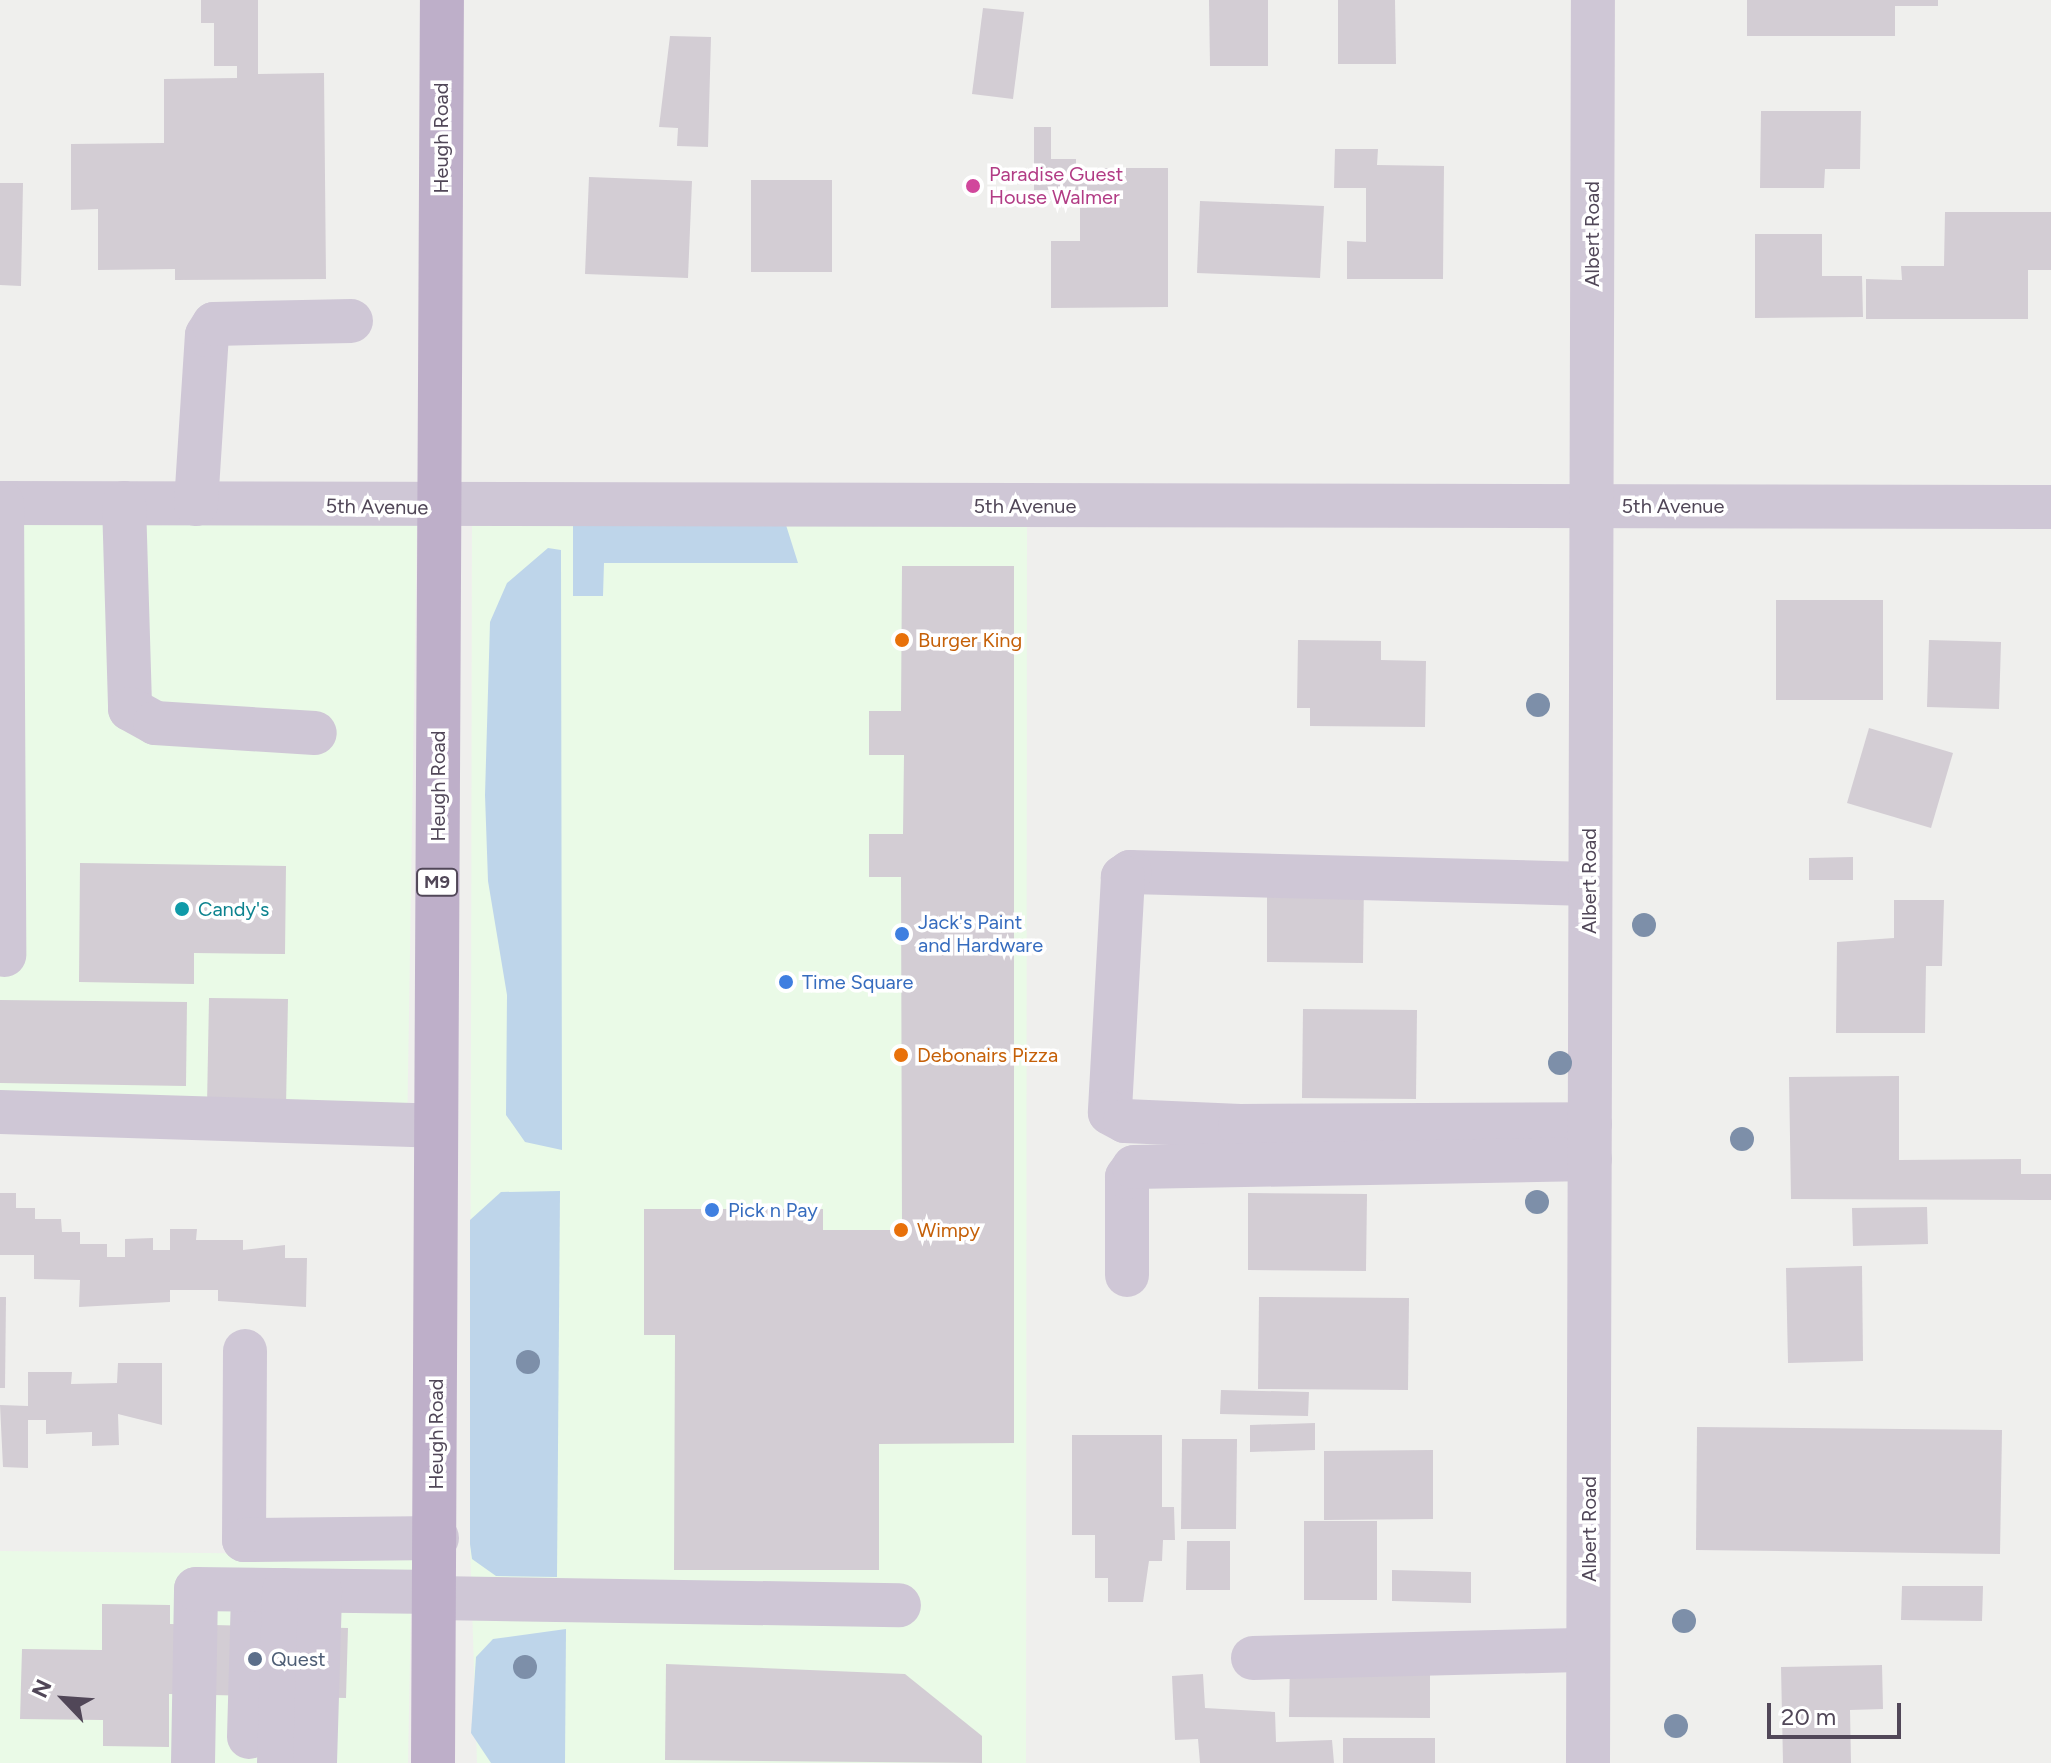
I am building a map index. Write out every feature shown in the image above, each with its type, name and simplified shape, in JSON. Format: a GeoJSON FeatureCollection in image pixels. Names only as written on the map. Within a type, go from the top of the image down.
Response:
{"type":"FeatureCollection","features":[{"type":"Feature","properties":{"kind":"main road","name":"Heugh Road"},"geometry":{"type":"LineString","coordinates":[[433,1763],[437,1538],[442,0]]}},
{"type":"Feature","properties":{"kind":"street","name":"Albert Road"},"geometry":{"type":"LineString","coordinates":[[1588,1763],[1593,0]]}},
{"type":"Feature","properties":{"kind":"street"},"geometry":{"type":"LineString","coordinates":[[196,504],[207,335],[214,324],[351,321]]}},
{"type":"Feature","properties":{"kind":"street","name":"5th Avenue"},"geometry":{"type":"LineString","coordinates":[[1,503],[439,508],[2051,507]]}},
{"type":"Feature","properties":{"kind":"street"},"geometry":{"type":"LineString","coordinates":[[1,503],[4,955]]}},
{"type":"Feature","properties":{"kind":"street"},"geometry":{"type":"LineString","coordinates":[[124,503],[130,709],[155,723],[315,733]]}},
{"type":"Feature","properties":{"kind":"street"},"geometry":{"type":"LineString","coordinates":[[1589,884],[1130,872],[1123,877],[1110,1113],[1125,1121],[1590,1141]]}},
{"type":"Feature","properties":{"kind":"street"},"geometry":{"type":"LineString","coordinates":[[0,1112],[436,1126]]}},
{"type":"Feature","properties":{"kind":"street"},"geometry":{"type":"LineString","coordinates":[[1127,1275],[1127,1177],[1134,1167],[1590,1141]]}},
{"type":"Feature","properties":{"kind":"street"},"geometry":{"type":"LineString","coordinates":[[245,1351],[244,1540],[437,1538]]}},
{"type":"Feature","properties":{"kind":"street"},"geometry":{"type":"LineString","coordinates":[[193,1763],[196,1589],[899,1605]]}},
{"type":"Feature","properties":{"kind":"street"},"geometry":{"type":"LineString","coordinates":[[219,1763],[270,1590]]}},
{"type":"Feature","properties":{"kind":"street"},"geometry":{"type":"LineString","coordinates":[[249,1763],[270,1590]]}},
{"type":"Feature","properties":{"kind":"street"},"geometry":{"type":"LineString","coordinates":[[270,1590],[279,1763]]}},
{"type":"Feature","properties":{"kind":"street"},"geometry":{"type":"LineString","coordinates":[[270,1590],[315,1763]]}},
{"type":"Feature","properties":{"kind":"street"},"geometry":{"type":"LineString","coordinates":[[1253,1658],[1588,1650]]}},
{"type":"Feature","properties":{"kind":"shaded area"},"geometry":{"type":"Polygon","coordinates":[[[0,516],[417,521],[407,1137],[0,1132],[0,516]]]}},
{"type":"Feature","properties":{"kind":"shaded area"},"geometry":{"type":"Polygon","coordinates":[[[573,516],[786,525],[798,563],[604,563],[603,596],[573,596],[573,516]]]}},
{"type":"Feature","properties":{"kind":"shaded area"},"geometry":{"type":"Polygon","coordinates":[[[1027,516],[1026,1763],[477,1763],[470,1544],[472,517],[1027,516]]]}},
{"type":"Feature","properties":{"kind":"shaded area"},"geometry":{"type":"Polygon","coordinates":[[[548,548],[561,550],[562,1150],[525,1142],[506,1115],[507,995],[488,881],[485,795],[490,622],[507,583],[548,548]]]}},
{"type":"Feature","properties":{"kind":"shaded area"},"geometry":{"type":"Polygon","coordinates":[[[560,1191],[557,1577],[496,1576],[472,1559],[470,1544],[470,1220],[501,1192],[560,1191]]]}},
{"type":"Feature","properties":{"kind":"shaded area"},"geometry":{"type":"Polygon","coordinates":[[[0,1551],[412,1555],[408,1763],[0,1763],[0,1551]]]}},
{"type":"Feature","properties":{"kind":"shaded area"},"geometry":{"type":"Polygon","coordinates":[[[566,1629],[565,1763],[491,1763],[471,1733],[476,1657],[493,1639],[566,1629]]]}},
{"type":"Feature","properties":{"kind":"building"},"geometry":{"type":"Polygon","coordinates":[[[201,0],[258,0],[258,74],[324,73],[326,279],[175,280],[175,269],[98,270],[98,209],[71,210],[71,144],[164,143],[164,79],[237,78],[237,66],[214,66],[214,23],[201,23],[201,0]]]}},
{"type":"Feature","properties":{"kind":"building"},"geometry":{"type":"Polygon","coordinates":[[[1209,0],[1268,0],[1268,66],[1210,66],[1209,0]]]}},
{"type":"Feature","properties":{"kind":"building"},"geometry":{"type":"Polygon","coordinates":[[[1338,0],[1395,0],[1396,64],[1338,64],[1338,0]]]}},
{"type":"Feature","properties":{"kind":"building"},"geometry":{"type":"Polygon","coordinates":[[[1747,0],[1938,0],[1938,6],[1895,6],[1895,36],[1747,36],[1747,0]]]}},
{"type":"Feature","properties":{"kind":"building"},"geometry":{"type":"Polygon","coordinates":[[[983,8],[1024,12],[1013,99],[972,94],[983,8]]]}},
{"type":"Feature","properties":{"kind":"building"},"geometry":{"type":"Polygon","coordinates":[[[670,36],[711,37],[708,147],[677,146],[678,128],[659,127],[670,36]]]}},
{"type":"Feature","properties":{"kind":"building"},"geometry":{"type":"Polygon","coordinates":[[[1761,111],[1861,111],[1860,169],[1825,169],[1824,188],[1760,188],[1761,111]]]}},
{"type":"Feature","properties":{"kind":"building"},"geometry":{"type":"Polygon","coordinates":[[[1034,127],[1051,127],[1051,159],[1076,159],[1076,168],[1168,168],[1168,307],[1051,308],[1051,241],[1080,241],[1080,190],[1034,190],[1034,127]]]}},
{"type":"Feature","properties":{"kind":"building"},"geometry":{"type":"Polygon","coordinates":[[[1335,149],[1378,149],[1377,165],[1444,166],[1443,279],[1347,279],[1347,241],[1366,242],[1366,188],[1334,188],[1335,149]]]}},
{"type":"Feature","properties":{"kind":"building"},"geometry":{"type":"Polygon","coordinates":[[[589,177],[692,181],[688,278],[585,274],[589,177]]]}},
{"type":"Feature","properties":{"kind":"building"},"geometry":{"type":"Polygon","coordinates":[[[751,180],[832,180],[832,272],[751,272],[751,180]]]}},
{"type":"Feature","properties":{"kind":"building"},"geometry":{"type":"Polygon","coordinates":[[[0,183],[23,183],[21,286],[0,285],[0,183]]]}},
{"type":"Feature","properties":{"kind":"building"},"geometry":{"type":"Polygon","coordinates":[[[1200,201],[1324,206],[1320,278],[1197,273],[1200,201]]]}},
{"type":"Feature","properties":{"kind":"building"},"geometry":{"type":"Polygon","coordinates":[[[1945,212],[2051,212],[2051,270],[2028,270],[2028,319],[1866,319],[1866,279],[1902,280],[1901,266],[1944,266],[1945,212]]]}},
{"type":"Feature","properties":{"kind":"building"},"geometry":{"type":"Polygon","coordinates":[[[1755,234],[1822,234],[1822,276],[1862,276],[1863,317],[1755,318],[1755,234]]]}},
{"type":"Feature","properties":{"kind":"building"},"geometry":{"type":"Polygon","coordinates":[[[902,566],[1014,566],[1014,1443],[879,1444],[879,1570],[674,1570],[675,1335],[644,1335],[644,1209],[823,1209],[823,1230],[902,1230],[901,877],[869,877],[869,834],[903,834],[904,755],[869,755],[869,711],[901,711],[902,566]]]}},
{"type":"Feature","properties":{"kind":"building"},"geometry":{"type":"Polygon","coordinates":[[[1776,600],[1883,600],[1883,700],[1776,700],[1776,600]]]}},
{"type":"Feature","properties":{"kind":"building"},"geometry":{"type":"Polygon","coordinates":[[[1298,640],[1381,641],[1381,660],[1426,661],[1425,727],[1310,726],[1310,708],[1297,708],[1298,640]]]}},
{"type":"Feature","properties":{"kind":"building"},"geometry":{"type":"Polygon","coordinates":[[[1929,640],[2001,642],[1999,709],[1927,707],[1929,640]]]}},
{"type":"Feature","properties":{"kind":"building"},"geometry":{"type":"Polygon","coordinates":[[[1869,728],[1953,753],[1931,828],[1847,803],[1869,728]]]}},
{"type":"Feature","properties":{"kind":"building"},"geometry":{"type":"Polygon","coordinates":[[[1853,857],[1853,880],[1809,880],[1809,858],[1853,857]]]}},
{"type":"Feature","properties":{"kind":"building","name":"Candy's"},"geometry":{"type":"Polygon","coordinates":[[[80,863],[286,866],[285,954],[194,953],[194,984],[79,982],[80,863]]]}},
{"type":"Feature","properties":{"kind":"building"},"geometry":{"type":"Polygon","coordinates":[[[1267,877],[1364,877],[1363,963],[1267,962],[1267,877]]]}},
{"type":"Feature","properties":{"kind":"building"},"geometry":{"type":"Polygon","coordinates":[[[1894,900],[1944,900],[1942,966],[1926,966],[1925,1033],[1836,1033],[1837,942],[1894,938],[1894,900]]]}},
{"type":"Feature","properties":{"kind":"building"},"geometry":{"type":"Polygon","coordinates":[[[209,998],[288,999],[286,1107],[207,1106],[209,998]]]}},
{"type":"Feature","properties":{"kind":"building"},"geometry":{"type":"Polygon","coordinates":[[[0,1000],[187,1002],[186,1086],[0,1083],[0,1000]]]}},
{"type":"Feature","properties":{"kind":"building"},"geometry":{"type":"Polygon","coordinates":[[[1303,1009],[1417,1010],[1416,1099],[1302,1098],[1303,1009]]]}},
{"type":"Feature","properties":{"kind":"building"},"geometry":{"type":"Polygon","coordinates":[[[1899,1076],[1899,1160],[2021,1159],[2021,1174],[2051,1174],[2051,1200],[1791,1199],[1789,1077],[1899,1076]]]}},
{"type":"Feature","properties":{"kind":"building"},"geometry":{"type":"Polygon","coordinates":[[[0,1193],[16,1193],[16,1208],[35,1208],[35,1219],[61,1219],[62,1232],[80,1232],[80,1244],[107,1244],[107,1257],[125,1257],[125,1239],[153,1238],[153,1250],[170,1250],[170,1229],[197,1229],[196,1240],[243,1240],[243,1250],[285,1245],[285,1258],[307,1258],[306,1307],[218,1301],[218,1290],[170,1290],[170,1302],[79,1307],[80,1280],[34,1279],[34,1255],[0,1255],[0,1193]]]}},
{"type":"Feature","properties":{"kind":"building"},"geometry":{"type":"Polygon","coordinates":[[[1248,1193],[1367,1194],[1366,1271],[1248,1270],[1248,1193]]]}},
{"type":"Feature","properties":{"kind":"building"},"geometry":{"type":"Polygon","coordinates":[[[1927,1207],[1928,1244],[1853,1246],[1852,1208],[1927,1207]]]}},
{"type":"Feature","properties":{"kind":"building"},"geometry":{"type":"Polygon","coordinates":[[[1862,1266],[1863,1361],[1788,1363],[1786,1268],[1862,1266]]]}},
{"type":"Feature","properties":{"kind":"building"},"geometry":{"type":"Polygon","coordinates":[[[0,1297],[6,1297],[5,1388],[0,1388],[0,1297]]]}},
{"type":"Feature","properties":{"kind":"building"},"geometry":{"type":"Polygon","coordinates":[[[1259,1297],[1409,1298],[1408,1390],[1258,1389],[1259,1297]]]}},
{"type":"Feature","properties":{"kind":"building"},"geometry":{"type":"Polygon","coordinates":[[[118,1363],[162,1363],[162,1425],[118,1414],[119,1445],[92,1446],[92,1432],[46,1434],[46,1420],[28,1420],[28,1468],[3,1467],[0,1405],[28,1406],[28,1372],[72,1372],[71,1384],[117,1383],[118,1363]]]}},
{"type":"Feature","properties":{"kind":"building"},"geometry":{"type":"Polygon","coordinates":[[[1221,1390],[1309,1392],[1308,1416],[1220,1414],[1221,1390]]]}},
{"type":"Feature","properties":{"kind":"building"},"geometry":{"type":"Polygon","coordinates":[[[1315,1423],[1315,1450],[1250,1452],[1250,1425],[1315,1423]]]}},
{"type":"Feature","properties":{"kind":"building"},"geometry":{"type":"Polygon","coordinates":[[[1697,1427],[2002,1430],[2000,1554],[1696,1550],[1697,1427]]]}},
{"type":"Feature","properties":{"kind":"building"},"geometry":{"type":"Polygon","coordinates":[[[1072,1435],[1162,1435],[1162,1507],[1174,1507],[1175,1540],[1163,1540],[1162,1561],[1149,1561],[1143,1602],[1108,1602],[1108,1578],[1095,1578],[1095,1535],[1072,1535],[1072,1435]]]}},
{"type":"Feature","properties":{"kind":"building"},"geometry":{"type":"Polygon","coordinates":[[[1182,1439],[1237,1439],[1236,1529],[1181,1529],[1182,1439]]]}},
{"type":"Feature","properties":{"kind":"building"},"geometry":{"type":"Polygon","coordinates":[[[1433,1450],[1433,1519],[1324,1520],[1324,1451],[1433,1450]]]}},
{"type":"Feature","properties":{"kind":"building"},"geometry":{"type":"Polygon","coordinates":[[[1304,1521],[1377,1521],[1377,1600],[1304,1600],[1304,1521]]]}},
{"type":"Feature","properties":{"kind":"building"},"geometry":{"type":"Polygon","coordinates":[[[1187,1541],[1230,1541],[1230,1590],[1186,1590],[1187,1541]]]}},
{"type":"Feature","properties":{"kind":"building"},"geometry":{"type":"Polygon","coordinates":[[[1392,1570],[1471,1572],[1471,1603],[1392,1601],[1392,1570]]]}},
{"type":"Feature","properties":{"kind":"building"},"geometry":{"type":"Polygon","coordinates":[[[1902,1586],[1983,1586],[1982,1621],[1901,1620],[1902,1586]]]}},
{"type":"Feature","properties":{"kind":"building"},"geometry":{"type":"Polygon","coordinates":[[[102,1604],[170,1605],[170,1624],[348,1628],[346,1698],[169,1694],[169,1747],[103,1746],[103,1720],[20,1719],[22,1649],[102,1650],[102,1604]]]}},
{"type":"Feature","properties":{"kind":"building"},"geometry":{"type":"Polygon","coordinates":[[[1290,1659],[1430,1660],[1430,1718],[1289,1717],[1290,1659]]]}},
{"type":"Feature","properties":{"kind":"building"},"geometry":{"type":"Polygon","coordinates":[[[666,1664],[905,1674],[982,1736],[982,1763],[665,1760],[666,1664]]]}},
{"type":"Feature","properties":{"kind":"building"},"geometry":{"type":"Polygon","coordinates":[[[1882,1665],[1883,1709],[1850,1710],[1851,1763],[1783,1763],[1781,1667],[1882,1665]]]}},
{"type":"Feature","properties":{"kind":"building"},"geometry":{"type":"Polygon","coordinates":[[[1203,1674],[1205,1708],[1275,1712],[1276,1742],[1332,1740],[1334,1763],[1200,1763],[1198,1739],[1175,1740],[1172,1676],[1203,1674]]]}},
{"type":"Feature","properties":{"kind":"building"},"geometry":{"type":"Polygon","coordinates":[[[1343,1738],[1435,1738],[1435,1763],[1343,1763],[1343,1738]]]}},
{"type":"Feature","properties":{"kind":"place","name":"Paradise Guest House Walmer"},"geometry":{"type":"Point","coordinates":[973,186]}},
{"type":"Feature","properties":{"kind":"place","name":"Burger King"},"geometry":{"type":"Point","coordinates":[902,640]}},
{"type":"Feature","properties":{"kind":"place","name":"Candy's"},"geometry":{"type":"Point","coordinates":[182,909]}},
{"type":"Feature","properties":{"kind":"place","name":"Jack's Paint and Hardware"},"geometry":{"type":"Point","coordinates":[902,934]}},
{"type":"Feature","properties":{"kind":"place","name":"Time Square"},"geometry":{"type":"Point","coordinates":[786,982]}},
{"type":"Feature","properties":{"kind":"place","name":"Debonairs Pizza"},"geometry":{"type":"Point","coordinates":[901,1055]}},
{"type":"Feature","properties":{"kind":"place","name":"Pick n Pay"},"geometry":{"type":"Point","coordinates":[712,1210]}},
{"type":"Feature","properties":{"kind":"place","name":"Wimpy"},"geometry":{"type":"Point","coordinates":[901,1230]}},
{"type":"Feature","properties":{"kind":"place","name":"Quest"},"geometry":{"type":"Point","coordinates":[255,1659]}}]}
